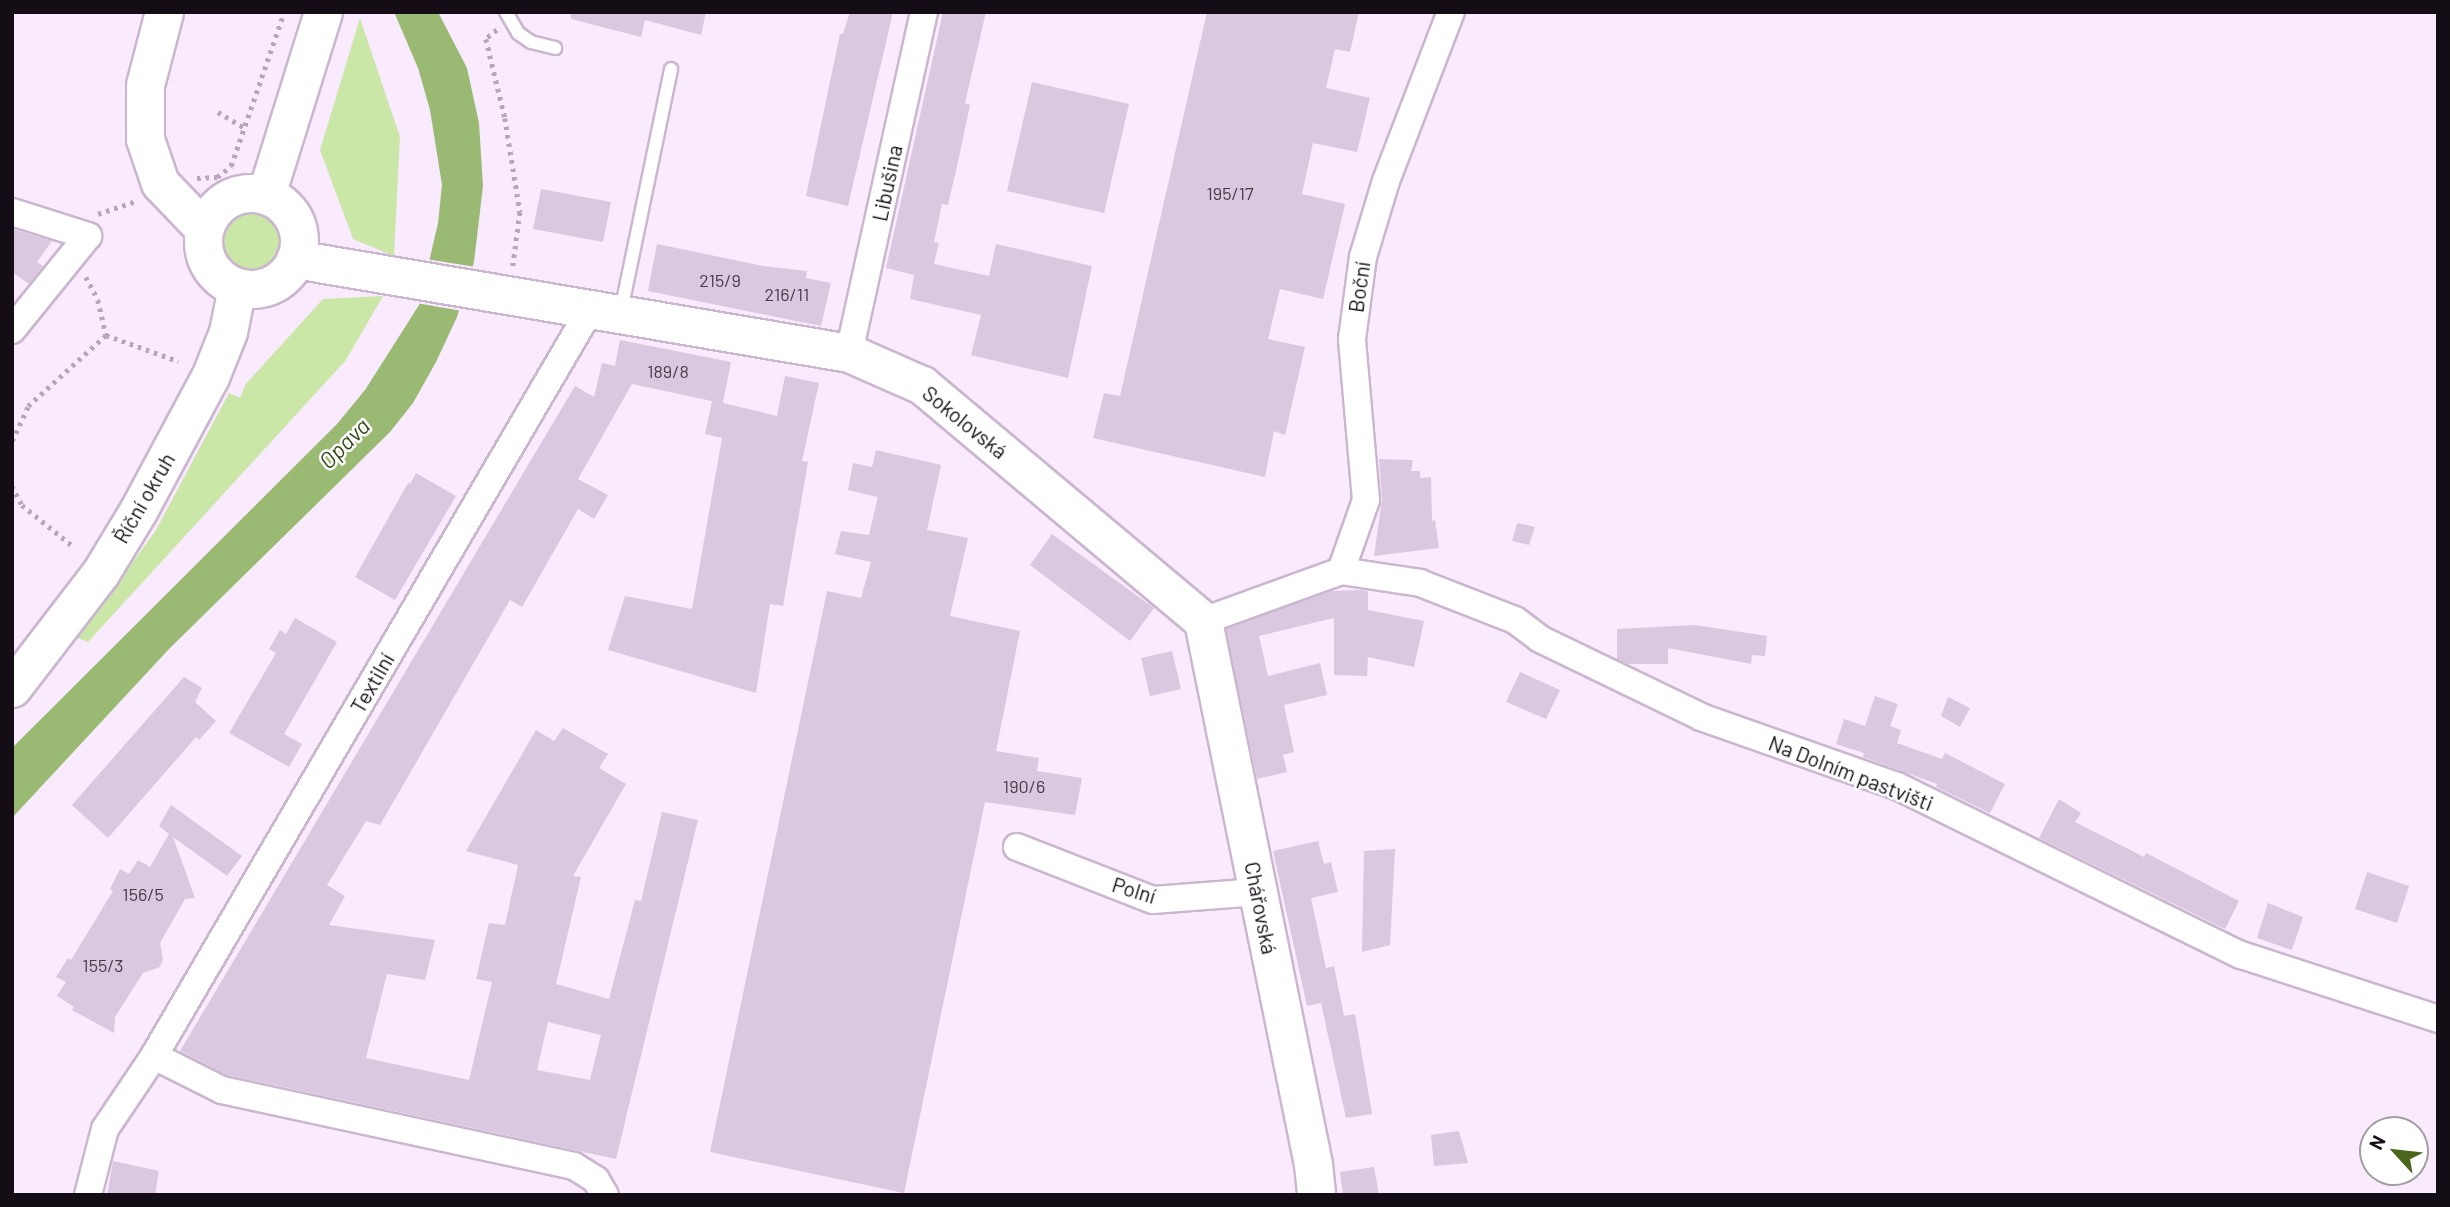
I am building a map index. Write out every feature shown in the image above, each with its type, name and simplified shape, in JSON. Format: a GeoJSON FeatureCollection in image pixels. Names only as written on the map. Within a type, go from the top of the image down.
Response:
{"type":"FeatureCollection","features":[{"type":"Feature","properties":{"kind":"street"},"geometry":{"type":"LineString","coordinates":[[164,12],[145,85],[145,139],[160,183],[204,229]]}},
{"type":"Feature","properties":{"kind":"street"},"geometry":{"type":"LineString","coordinates":[[266,195],[323,12]]}},
{"type":"Feature","properties":{"kind":"street","name":"Libušina"},"geometry":{"type":"LineString","coordinates":[[849,353],[924,12]]}},
{"type":"Feature","properties":{"kind":"street","name":"Boční"},"geometry":{"type":"LineString","coordinates":[[1340,571],[1366,500],[1352,339],[1363,257],[1386,181],[1451,12]]}},
{"type":"Feature","properties":{"kind":"street"},"geometry":{"type":"LineString","coordinates":[[250,193],[266,195],[290,214],[297,228],[295,259],[278,281],[265,287],[237,287],[213,271],[203,243],[204,229],[216,209],[235,196],[250,193]]}},
{"type":"Feature","properties":{"kind":"street"},"geometry":{"type":"LineString","coordinates":[[12,212],[60,227],[81,244],[12,330]]}},
{"type":"Feature","properties":{"kind":"street","name":"Sokolovská"},"geometry":{"type":"LineString","coordinates":[[295,259],[849,353],[922,385],[1203,621]]}},
{"type":"Feature","properties":{"kind":"street","name":"Říční okruh"},"geometry":{"type":"LineString","coordinates":[[12,688],[101,572],[138,511],[210,377],[228,332],[237,287]]}},
{"type":"Feature","properties":{"kind":"street","name":"Textilní"},"geometry":{"type":"LineString","coordinates":[[88,1195],[105,1129],[154,1056],[605,313]]}},
{"type":"Feature","properties":{"kind":"street"},"geometry":{"type":"LineString","coordinates":[[1203,621],[1340,571]]}},
{"type":"Feature","properties":{"kind":"street","name":"Na Dolním pastvišti"},"geometry":{"type":"LineString","coordinates":[[1340,571],[1420,583],[1515,620],[1540,639],[1639,690],[1702,717],[1897,786],[2241,955],[2438,1019]]}},
{"type":"Feature","properties":{"kind":"street","name":"Chářovská"},"geometry":{"type":"LineString","coordinates":[[1203,621],[1313,1164],[1316,1195]]}},
{"type":"Feature","properties":{"kind":"street","name":"Polní"},"geometry":{"type":"LineString","coordinates":[[1017,847],[1153,900],[1258,892]]}},
{"type":"Feature","properties":{"kind":"street"},"geometry":{"type":"LineString","coordinates":[[154,1056],[222,1090],[574,1167],[596,1180],[605,1195]]}},
{"type":"Feature","properties":{"kind":"lane"},"geometry":{"type":"LineString","coordinates":[[508,16],[518,33],[531,42],[555,48]]}},
{"type":"Feature","properties":{"kind":"lane"},"geometry":{"type":"LineString","coordinates":[[605,313],[671,69]]}},
{"type":"Feature","properties":{"kind":"path"},"geometry":{"type":"LineString","coordinates":[[60,227],[137,201],[176,170],[201,180],[217,177],[231,166],[246,129],[284,12]]}},
{"type":"Feature","properties":{"kind":"path"},"geometry":{"type":"LineString","coordinates":[[501,294],[520,212],[505,118],[486,38],[508,16]]}},
{"type":"Feature","properties":{"kind":"path"},"geometry":{"type":"LineString","coordinates":[[218,112],[246,129]]}},
{"type":"Feature","properties":{"kind":"path"},"geometry":{"type":"LineString","coordinates":[[81,244],[106,335]]}},
{"type":"Feature","properties":{"kind":"path"},"geometry":{"type":"LineString","coordinates":[[106,335],[178,361]]}},
{"type":"Feature","properties":{"kind":"path"},"geometry":{"type":"LineString","coordinates":[[12,441],[28,406],[106,335]]}},
{"type":"Feature","properties":{"kind":"path"},"geometry":{"type":"LineString","coordinates":[[12,486],[22,505],[74,547]]}},
{"type":"Feature","properties":{"kind":"shaded area"},"geometry":{"type":"Polygon","coordinates":[[[360,18],[400,137],[394,256],[353,239],[320,150],[360,18]]]}},
{"type":"Feature","properties":{"kind":"shaded area"},"geometry":{"type":"Polygon","coordinates":[[[245,212],[257,212],[272,220],[280,235],[280,247],[272,262],[257,270],[245,270],[230,262],[222,247],[222,235],[230,220],[245,212]]]}},
{"type":"Feature","properties":{"kind":"shaded area"},"geometry":{"type":"Polygon","coordinates":[[[383,296],[346,360],[88,642],[78,638],[156,530],[229,393],[240,398],[245,385],[323,299],[383,296]]]}},
{"type":"Feature","properties":{"kind":"water","name":"Opava"},"geometry":{"type":"Polygon","coordinates":[[[394,12],[438,12],[467,68],[479,123],[483,186],[474,262],[457,317],[436,362],[413,403],[390,432],[169,649],[12,818],[12,748],[337,424],[365,390],[419,305],[438,223],[442,185],[430,110],[418,68],[394,12]]]}},
{"type":"Feature","properties":{"kind":"pier"},"geometry":{"type":"Polygon","coordinates":[[[426,259],[476,267],[462,311],[416,303],[426,259]]]}},
{"type":"Feature","properties":{"kind":"building"},"geometry":{"type":"Polygon","coordinates":[[[571,12],[706,12],[701,35],[645,20],[641,37],[571,19],[571,12]]]}},
{"type":"Feature","properties":{"kind":"building"},"geometry":{"type":"Polygon","coordinates":[[[850,12],[893,12],[848,206],[806,196],[840,34],[843,34],[850,12]]]}},
{"type":"Feature","properties":{"kind":"building"},"geometry":{"type":"Polygon","coordinates":[[[943,12],[986,12],[965,103],[970,105],[958,162],[948,205],[942,204],[934,242],[939,243],[934,264],[989,276],[996,244],[1092,266],[1068,378],[971,355],[981,315],[910,299],[914,275],[886,268],[943,12]]]}},
{"type":"Feature","properties":{"kind":"building"},"geometry":{"type":"Polygon","coordinates":[[[1207,12],[1359,12],[1350,52],[1335,49],[1326,88],[1370,98],[1357,152],[1313,143],[1302,194],[1345,204],[1323,299],[1280,289],[1268,339],[1305,347],[1285,435],[1274,431],[1265,477],[1093,438],[1104,393],[1120,396],[1207,12]]]}},
{"type":"Feature","properties":{"kind":"building"},"geometry":{"type":"Polygon","coordinates":[[[1032,82],[1129,104],[1104,213],[1007,191],[1032,82]]]}},
{"type":"Feature","properties":{"kind":"building"},"geometry":{"type":"Polygon","coordinates":[[[541,189],[611,202],[603,242],[533,229],[541,189]]]}},
{"type":"Feature","properties":{"kind":"building"},"geometry":{"type":"Polygon","coordinates":[[[12,229],[52,241],[37,262],[43,266],[29,284],[12,272],[12,229]]]}},
{"type":"Feature","properties":{"kind":"building"},"geometry":{"type":"Polygon","coordinates":[[[657,244],[763,266],[807,271],[806,278],[831,283],[821,326],[648,291],[657,244]]]}},
{"type":"Feature","properties":{"kind":"building"},"geometry":{"type":"Polygon","coordinates":[[[620,340],[731,362],[723,403],[777,416],[785,376],[819,383],[802,461],[808,462],[783,606],[770,604],[756,693],[608,650],[625,596],[692,609],[722,438],[705,434],[712,401],[632,384],[578,479],[608,495],[594,519],[578,509],[522,607],[510,600],[380,825],[366,821],[327,885],[345,896],[329,925],[435,940],[425,980],[387,974],[366,1058],[469,1080],[492,982],[476,979],[489,923],[505,925],[518,865],[466,851],[536,730],[554,741],[563,728],[608,754],[599,768],[626,784],[573,876],[581,877],[556,984],[609,999],[635,900],[641,901],[662,812],[698,820],[616,1159],[227,1075],[180,1051],[575,386],[594,397],[602,363],[615,366],[620,340]],[[548,1022],[537,1070],[590,1080],[601,1035],[548,1022]]]}},
{"type":"Feature","properties":{"kind":"building"},"geometry":{"type":"Polygon","coordinates":[[[876,450],[941,465],[927,530],[968,538],[950,616],[1020,631],[996,751],[1039,758],[1037,771],[1082,778],[1075,815],[985,802],[904,1193],[710,1152],[827,591],[861,598],[871,562],[835,554],[841,531],[869,535],[878,497],[848,490],[853,463],[872,467],[876,450]]]}},
{"type":"Feature","properties":{"kind":"building"},"geometry":{"type":"Polygon","coordinates":[[[1379,459],[1413,460],[1411,471],[1420,471],[1420,478],[1431,477],[1432,521],[1435,520],[1439,548],[1374,556],[1382,499],[1379,459]]]}},
{"type":"Feature","properties":{"kind":"building"},"geometry":{"type":"Polygon","coordinates":[[[416,473],[456,496],[395,600],[355,577],[416,473]]]}},
{"type":"Feature","properties":{"kind":"building"},"geometry":{"type":"Polygon","coordinates":[[[1517,523],[1535,527],[1529,545],[1512,541],[1517,523]]]}},
{"type":"Feature","properties":{"kind":"building"},"geometry":{"type":"Polygon","coordinates":[[[1052,534],[1154,608],[1130,641],[1030,565],[1052,534]]]}},
{"type":"Feature","properties":{"kind":"building"},"geometry":{"type":"Polygon","coordinates":[[[1331,591],[1368,591],[1368,610],[1424,621],[1414,667],[1368,657],[1367,676],[1334,675],[1334,618],[1259,636],[1268,676],[1320,663],[1327,695],[1284,705],[1294,752],[1283,755],[1287,772],[1257,779],[1226,629],[1331,591]]]}},
{"type":"Feature","properties":{"kind":"building"},"geometry":{"type":"Polygon","coordinates":[[[295,618],[337,642],[284,734],[302,744],[289,767],[229,733],[276,653],[269,649],[280,630],[286,634],[295,618]]]}},
{"type":"Feature","properties":{"kind":"building"},"geometry":{"type":"Polygon","coordinates":[[[1695,625],[1767,636],[1765,656],[1752,655],[1751,664],[1668,648],[1668,664],[1628,664],[1617,659],[1617,629],[1695,625]]]}},
{"type":"Feature","properties":{"kind":"building"},"geometry":{"type":"Polygon","coordinates":[[[1172,651],[1181,689],[1150,696],[1141,658],[1172,651]]]}},
{"type":"Feature","properties":{"kind":"building"},"geometry":{"type":"Polygon","coordinates":[[[1520,672],[1560,690],[1546,719],[1506,702],[1520,672]]]}},
{"type":"Feature","properties":{"kind":"building"},"geometry":{"type":"Polygon","coordinates":[[[184,677],[202,688],[195,702],[216,721],[199,740],[196,737],[108,838],[72,805],[184,677]]]}},
{"type":"Feature","properties":{"kind":"building"},"geometry":{"type":"Polygon","coordinates":[[[1875,696],[1898,704],[1890,726],[1901,730],[1897,743],[1942,759],[1945,753],[2005,784],[1990,813],[1936,787],[1937,784],[1863,757],[1864,753],[1836,744],[1844,719],[1865,726],[1875,696]]]}},
{"type":"Feature","properties":{"kind":"building"},"geometry":{"type":"Polygon","coordinates":[[[1948,697],[1970,708],[1960,727],[1941,716],[1948,697]]]}},
{"type":"Feature","properties":{"kind":"building"},"geometry":{"type":"Polygon","coordinates":[[[2059,799],[2081,813],[2075,822],[2144,857],[2146,853],[2239,901],[2225,929],[2039,838],[2059,799]]]}},
{"type":"Feature","properties":{"kind":"building"},"geometry":{"type":"Polygon","coordinates":[[[171,805],[242,856],[227,876],[173,837],[195,898],[185,899],[160,943],[163,959],[160,967],[143,973],[115,1017],[114,1033],[72,1010],[74,1007],[57,996],[66,982],[56,977],[68,958],[71,960],[113,891],[110,889],[120,869],[129,874],[138,860],[150,867],[169,834],[159,826],[171,805]]]}},
{"type":"Feature","properties":{"kind":"building"},"geometry":{"type":"Polygon","coordinates":[[[1318,841],[1324,864],[1331,862],[1338,892],[1311,898],[1326,968],[1334,966],[1344,1016],[1355,1014],[1372,1114],[1346,1118],[1321,1003],[1307,1006],[1273,851],[1318,841]]]}},
{"type":"Feature","properties":{"kind":"building"},"geometry":{"type":"Polygon","coordinates":[[[1395,849],[1390,945],[1362,952],[1364,851],[1395,849]]]}},
{"type":"Feature","properties":{"kind":"building"},"geometry":{"type":"Polygon","coordinates":[[[2367,872],[2409,886],[2397,923],[2355,909],[2367,872]]]}},
{"type":"Feature","properties":{"kind":"building"},"geometry":{"type":"Polygon","coordinates":[[[2268,903],[2303,917],[2292,950],[2257,938],[2268,903]]]}},
{"type":"Feature","properties":{"kind":"building"},"geometry":{"type":"Polygon","coordinates":[[[1459,1131],[1468,1163],[1434,1166],[1431,1135],[1459,1131]]]}},
{"type":"Feature","properties":{"kind":"building"},"geometry":{"type":"Polygon","coordinates":[[[113,1161],[159,1171],[155,1195],[107,1195],[113,1161]]]}},
{"type":"Feature","properties":{"kind":"building"},"geometry":{"type":"Polygon","coordinates":[[[1374,1167],[1379,1195],[1343,1195],[1340,1172],[1374,1167]]]}}]}
